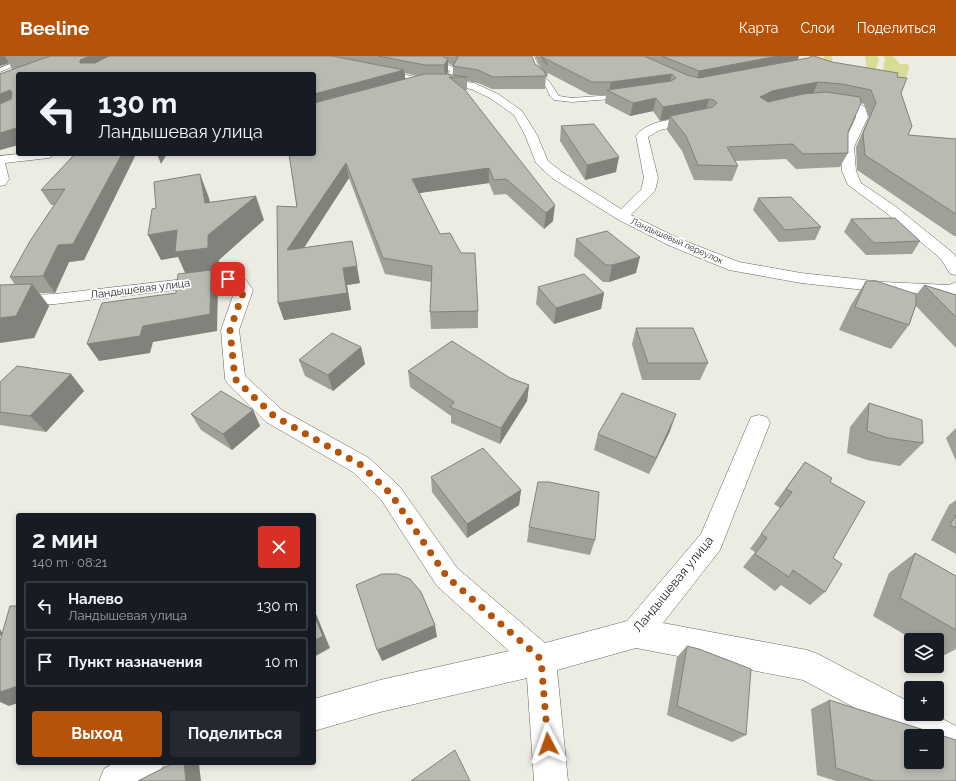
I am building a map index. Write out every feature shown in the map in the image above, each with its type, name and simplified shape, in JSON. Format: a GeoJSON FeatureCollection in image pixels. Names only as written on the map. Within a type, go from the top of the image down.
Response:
{"type":"FeatureCollection","features":[{"type":"Feature","properties":{"kind":"street"},"geometry":{"type":"LineString","coordinates":[[365,70],[426,82]]}},
{"type":"Feature","properties":{"kind":"street","name":"Ландышевый переулок"},"geometry":{"type":"LineString","coordinates":[[426,82],[447,82],[474,86],[494,96],[518,113],[531,135],[542,163],[557,176],[622,216],[674,242],[735,266],[800,278],[883,288],[953,290],[956,287]]}},
{"type":"Feature","properties":{"kind":"street"},"geometry":{"type":"LineString","coordinates":[[404,88],[426,82]]}},
{"type":"Feature","properties":{"kind":"street"},"geometry":{"type":"LineString","coordinates":[[818,100],[847,102],[860,107],[862,118],[848,147],[849,171],[855,185],[890,209],[947,256],[956,270]]}},
{"type":"Feature","properties":{"kind":"street"},"geometry":{"type":"LineString","coordinates":[[622,216],[648,191],[651,178],[642,136],[656,127],[705,117]]}},
{"type":"Feature","properties":{"kind":"street"},"geometry":{"type":"LineString","coordinates":[[0,160],[33,156]]}},
{"type":"Feature","properties":{"kind":"street"},"geometry":{"type":"LineString","coordinates":[[0,166],[2,179],[0,182]]}},
{"type":"Feature","properties":{"kind":"street","name":"Ландышевая улица"},"geometry":{"type":"LineString","coordinates":[[0,301],[55,299],[228,279],[240,284],[244,290],[230,330],[235,379],[274,416],[361,465],[391,494],[447,577],[541,659]]}},
{"type":"Feature","properties":{"kind":"street","name":"Ландышевая улица"},"geometry":{"type":"LineString","coordinates":[[316,714],[380,696],[541,659],[636,633],[711,542],[759,423]]}},
{"type":"Feature","properties":{"kind":"street"},"geometry":{"type":"LineString","coordinates":[[636,633],[807,665],[956,744]]}},
{"type":"Feature","properties":{"kind":"street"},"geometry":{"type":"LineString","coordinates":[[541,659],[551,781]]}},
{"type":"Feature","properties":{"kind":"street"},"geometry":{"type":"LineString","coordinates":[[116,781],[144,765]]}},
{"type":"Feature","properties":{"kind":"lane"},"geometry":{"type":"LineString","coordinates":[[0,70],[35,56]]}},
{"type":"Feature","properties":{"kind":"lane"},"geometry":{"type":"LineString","coordinates":[[531,56],[539,76],[547,82],[554,96],[557,98],[572,100],[633,95]]}},
{"type":"Feature","properties":{"kind":"lane"},"geometry":{"type":"LineString","coordinates":[[430,62],[442,63],[454,70],[447,82]]}},
{"type":"Feature","properties":{"kind":"green space"},"geometry":{"type":"Polygon","coordinates":[[[824,56],[832,56],[833,67],[867,70],[865,56],[877,56],[879,58],[875,72],[822,67],[824,56]]]}},
{"type":"Feature","properties":{"kind":"green space"},"geometry":{"type":"Polygon","coordinates":[[[883,56],[893,56],[900,64],[908,64],[909,69],[905,79],[882,74],[885,59],[883,56]]]}},
{"type":"Feature","properties":{"kind":"building"},"geometry":{"type":"Polygon","coordinates":[[[50,56],[90,56],[80,60],[80,63],[95,63],[109,56],[332,56],[404,70],[316,93],[316,72],[16,72],[16,128],[0,133],[0,104],[11,99],[12,92],[10,90],[0,94],[0,74],[50,56]]]}},
{"type":"Feature","properties":{"kind":"building"},"geometry":{"type":"Polygon","coordinates":[[[378,56],[442,56],[448,59],[444,65],[425,65],[378,56]]]}},
{"type":"Feature","properties":{"kind":"building"},"geometry":{"type":"Polygon","coordinates":[[[456,56],[532,56],[535,64],[544,71],[546,76],[493,77],[478,70],[453,66],[458,57],[456,56]]]}},
{"type":"Feature","properties":{"kind":"building"},"geometry":{"type":"Polygon","coordinates":[[[541,56],[644,56],[687,75],[699,78],[812,56],[832,62],[898,73],[897,77],[907,78],[901,93],[912,126],[908,135],[956,139],[956,214],[865,155],[863,133],[876,103],[871,90],[842,84],[818,82],[772,91],[760,97],[768,102],[803,94],[826,92],[860,97],[861,103],[848,132],[848,153],[803,154],[793,144],[727,147],[738,166],[698,165],[686,136],[670,116],[713,107],[717,103],[714,100],[709,99],[663,107],[656,98],[633,103],[607,90],[671,81],[676,78],[672,74],[611,82],[592,82],[542,57],[548,65],[544,62],[541,56]]]}},
{"type":"Feature","properties":{"kind":"building"},"geometry":{"type":"Polygon","coordinates":[[[662,56],[778,56],[699,71],[662,56]]]}},
{"type":"Feature","properties":{"kind":"building"},"geometry":{"type":"Polygon","coordinates":[[[424,74],[446,74],[467,77],[449,77],[465,90],[555,205],[546,213],[506,179],[494,180],[489,168],[412,179],[440,234],[450,233],[461,253],[475,253],[478,311],[430,312],[432,266],[383,258],[346,163],[287,250],[352,241],[357,266],[343,268],[347,293],[278,303],[277,206],[297,207],[289,156],[316,156],[316,102],[424,74]]]}},
{"type":"Feature","properties":{"kind":"building"},"geometry":{"type":"Polygon","coordinates":[[[594,124],[619,157],[587,165],[561,126],[594,124]]]}},
{"type":"Feature","properties":{"kind":"building"},"geometry":{"type":"Polygon","coordinates":[[[73,156],[121,156],[73,244],[58,245],[43,276],[10,277],[30,241],[65,189],[41,190],[73,156]]]}},
{"type":"Feature","properties":{"kind":"building"},"geometry":{"type":"Polygon","coordinates":[[[200,174],[205,203],[256,196],[208,235],[208,248],[175,252],[177,230],[148,235],[152,209],[156,208],[154,182],[200,174]]]}},
{"type":"Feature","properties":{"kind":"building"},"geometry":{"type":"Polygon","coordinates":[[[791,197],[821,227],[785,230],[758,198],[791,197]]]}},
{"type":"Feature","properties":{"kind":"building"},"geometry":{"type":"Polygon","coordinates":[[[895,218],[920,241],[874,243],[851,219],[895,218]]]}},
{"type":"Feature","properties":{"kind":"building"},"geometry":{"type":"Polygon","coordinates":[[[607,231],[640,257],[612,265],[606,265],[576,239],[607,231]]]}},
{"type":"Feature","properties":{"kind":"building"},"geometry":{"type":"Polygon","coordinates":[[[211,270],[210,314],[143,326],[140,336],[87,344],[102,303],[176,293],[178,274],[211,270]]]}},
{"type":"Feature","properties":{"kind":"building"},"geometry":{"type":"Polygon","coordinates":[[[584,274],[604,293],[556,308],[538,287],[584,274]]]}},
{"type":"Feature","properties":{"kind":"building"},"geometry":{"type":"Polygon","coordinates":[[[866,281],[876,281],[916,294],[916,304],[909,325],[855,307],[866,281]]]}},
{"type":"Feature","properties":{"kind":"building"},"geometry":{"type":"Polygon","coordinates":[[[32,284],[16,316],[0,318],[0,285],[32,284]]]}},
{"type":"Feature","properties":{"kind":"building"},"geometry":{"type":"Polygon","coordinates":[[[924,285],[956,295],[956,317],[924,285]]]}},
{"type":"Feature","properties":{"kind":"building"},"geometry":{"type":"Polygon","coordinates":[[[636,328],[693,328],[708,363],[648,363],[636,328]]]}},
{"type":"Feature","properties":{"kind":"building"},"geometry":{"type":"Polygon","coordinates":[[[332,333],[361,347],[328,375],[299,360],[332,333]]]}},
{"type":"Feature","properties":{"kind":"building"},"geometry":{"type":"Polygon","coordinates":[[[452,341],[510,378],[529,385],[501,428],[450,407],[454,402],[408,371],[452,341]]]}},
{"type":"Feature","properties":{"kind":"building"},"geometry":{"type":"Polygon","coordinates":[[[17,366],[71,374],[30,416],[0,412],[0,382],[17,366]]]}},
{"type":"Feature","properties":{"kind":"building"},"geometry":{"type":"Polygon","coordinates":[[[221,391],[253,410],[223,434],[191,414],[221,391]]]}},
{"type":"Feature","properties":{"kind":"building"},"geometry":{"type":"Polygon","coordinates":[[[622,393],[676,414],[656,458],[598,434],[622,393]]]}},
{"type":"Feature","properties":{"kind":"building"},"geometry":{"type":"Polygon","coordinates":[[[869,403],[922,420],[923,443],[888,438],[867,431],[869,403]]]}},
{"type":"Feature","properties":{"kind":"building"},"geometry":{"type":"Polygon","coordinates":[[[483,448],[521,490],[467,524],[431,477],[483,448]]]}},
{"type":"Feature","properties":{"kind":"building"},"geometry":{"type":"Polygon","coordinates":[[[805,462],[832,478],[830,482],[865,502],[833,558],[842,564],[825,592],[793,570],[789,577],[755,554],[767,538],[761,534],[792,492],[786,489],[805,462]]]}},
{"type":"Feature","properties":{"kind":"building"},"geometry":{"type":"Polygon","coordinates":[[[538,482],[549,482],[599,492],[595,540],[529,527],[538,482]]]}},
{"type":"Feature","properties":{"kind":"building"},"geometry":{"type":"Polygon","coordinates":[[[956,514],[956,528],[950,525],[956,514]]]}},
{"type":"Feature","properties":{"kind":"building"},"geometry":{"type":"Polygon","coordinates":[[[915,553],[956,576],[956,630],[900,598],[915,553]]]}},
{"type":"Feature","properties":{"kind":"building"},"geometry":{"type":"Polygon","coordinates":[[[382,574],[397,574],[410,579],[421,592],[435,625],[377,650],[356,585],[382,574]]]}},
{"type":"Feature","properties":{"kind":"building"},"geometry":{"type":"Polygon","coordinates":[[[10,606],[16,606],[16,687],[0,692],[0,641],[10,606]]]}},
{"type":"Feature","properties":{"kind":"building"},"geometry":{"type":"Polygon","coordinates":[[[316,620],[323,636],[316,640],[316,620]]]}},
{"type":"Feature","properties":{"kind":"building"},"geometry":{"type":"Polygon","coordinates":[[[687,646],[699,649],[751,669],[746,735],[677,706],[687,646]]]}},
{"type":"Feature","properties":{"kind":"building"},"geometry":{"type":"Polygon","coordinates":[[[829,700],[921,729],[904,729],[904,769],[944,769],[944,736],[956,740],[956,781],[874,781],[836,768],[829,700]]]}},
{"type":"Feature","properties":{"kind":"building"},"geometry":{"type":"Polygon","coordinates":[[[455,750],[470,781],[411,781],[455,750]]]}},
{"type":"Feature","properties":{"kind":"building"},"geometry":{"type":"Polygon","coordinates":[[[169,765],[184,765],[186,781],[138,781],[169,765]]]}},
{"type":"Feature","properties":{"kind":"route"},"geometry":{"type":"LineString","coordinates":[[228,279],[240,284],[244,290],[230,330],[235,379],[274,416],[361,465],[391,494],[447,577],[541,659],[548,744]]}}]}
